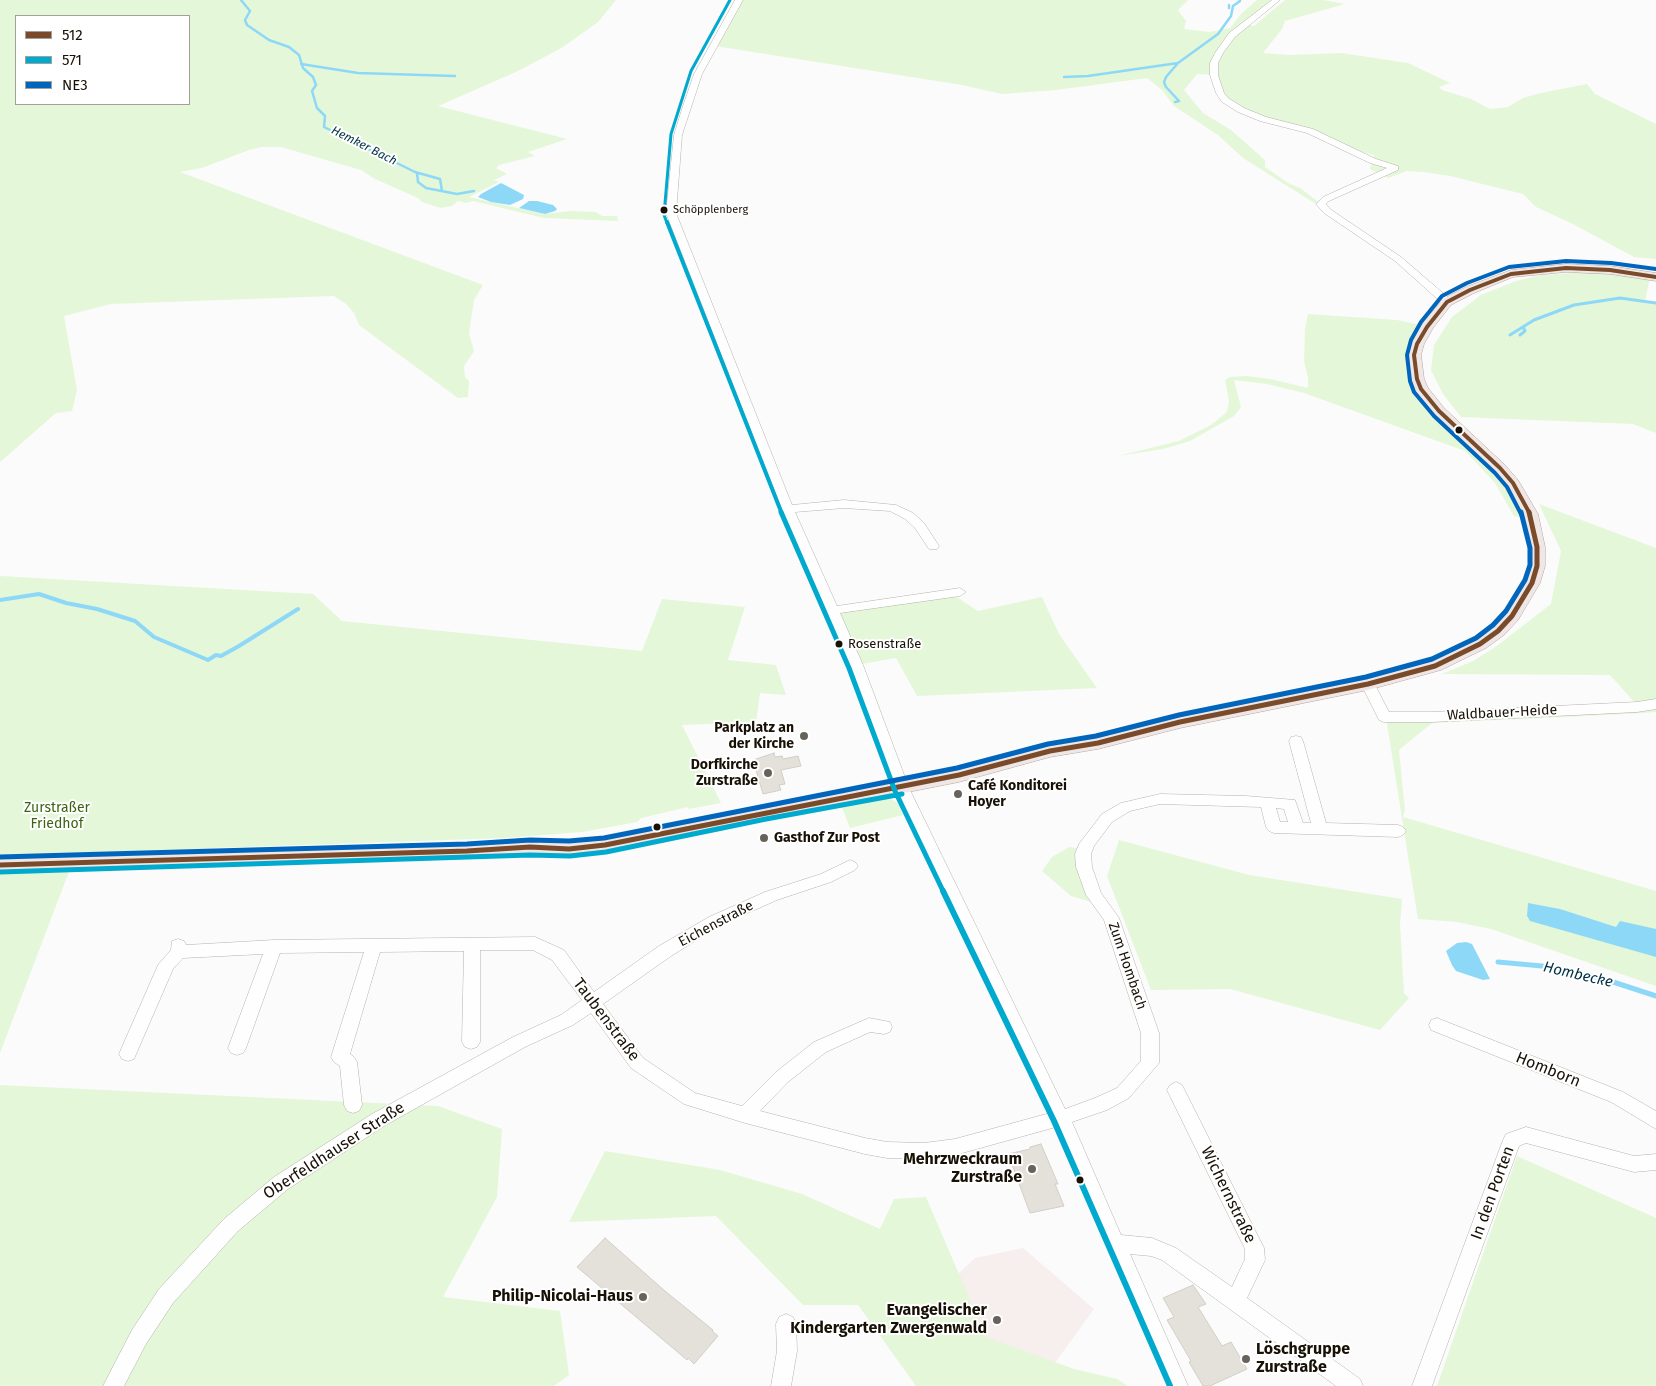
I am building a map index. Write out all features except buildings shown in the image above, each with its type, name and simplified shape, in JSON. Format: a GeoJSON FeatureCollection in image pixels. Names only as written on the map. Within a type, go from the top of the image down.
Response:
{"type":"FeatureCollection","features":[{"type":"Feature","properties":{"kind":"main road"},"geometry":{"type":"LineString","coordinates":[[0,865],[467,851],[530,847],[569,849],[605,845],[698,827],[900,782],[1010,755],[1052,742],[1180,722],[1368,684],[1435,666],[1486,640],[1498,631],[1512,616],[1525,598],[1532,583],[1537,566],[1537,547],[1533,524],[1525,502],[1518,491],[1500,468],[1429,400],[1417,379],[1414,355],[1417,344],[1447,302],[1470,290],[1511,274],[1566,268],[1610,270],[1656,277]]}},
{"type":"Feature","properties":{"kind":"main road"},"geometry":{"type":"LineString","coordinates":[[900,782],[1006,764],[1050,751],[1098,743],[1180,722]]}},
{"type":"Feature","properties":{"kind":"street"},"geometry":{"type":"LineString","coordinates":[[739,0],[698,74],[686,109],[678,135],[671,213],[788,509],[856,665],[900,782],[926,840],[1061,1118],[1178,1386]]}},
{"type":"Feature","properties":{"kind":"street"},"geometry":{"type":"LineString","coordinates":[[1276,0],[1232,36],[1219,53],[1214,63],[1214,75],[1220,93],[1225,100],[1241,110],[1263,119],[1310,131],[1373,161],[1395,168],[1326,199],[1321,204],[1326,211],[1398,259],[1447,302]]}},
{"type":"Feature","properties":{"kind":"street"},"geometry":{"type":"LineString","coordinates":[[788,509],[813,505],[844,504],[892,508],[909,516],[920,526],[933,546]]}},
{"type":"Feature","properties":{"kind":"street"},"geometry":{"type":"LineString","coordinates":[[831,611],[894,600],[960,592]]}},
{"type":"Feature","properties":{"kind":"street","name":"Waldbauer-Heide"},"geometry":{"type":"LineString","coordinates":[[1368,684],[1384,717],[1432,717],[1656,704]]}},
{"type":"Feature","properties":{"kind":"street"},"geometry":{"type":"LineString","coordinates":[[1296,741],[1320,829]]}},
{"type":"Feature","properties":{"kind":"street","name":"Zum Hombach"},"geometry":{"type":"LineString","coordinates":[[1061,1118],[1101,1104],[1124,1093],[1150,1063],[1150,1033],[1111,918],[1094,895],[1088,883],[1084,854],[1086,844],[1108,818],[1126,808],[1148,801],[1172,799],[1290,804],[1297,828]]}},
{"type":"Feature","properties":{"kind":"street"},"geometry":{"type":"LineString","coordinates":[[1267,803],[1274,827],[1398,831]]}},
{"type":"Feature","properties":{"kind":"street","name":"Eichenstraße"},"geometry":{"type":"LineString","coordinates":[[593,1003],[665,951],[715,921],[771,896],[826,878],[850,866]]}},
{"type":"Feature","properties":{"kind":"street"},"geometry":{"type":"LineString","coordinates":[[471,1042],[472,943]]}},
{"type":"Feature","properties":{"kind":"street","name":"Taubenstraße"},"geometry":{"type":"LineString","coordinates":[[128,1054],[166,965],[179,949],[374,944],[535,943],[558,955],[637,1063],[690,1099],[865,1146],[903,1152],[955,1147],[1061,1118]]}},
{"type":"Feature","properties":{"kind":"street"},"geometry":{"type":"LineString","coordinates":[[352,1105],[348,1062],[340,1057],[374,944]]}},
{"type":"Feature","properties":{"kind":"street"},"geometry":{"type":"LineString","coordinates":[[237,1048],[274,947]]}},
{"type":"Feature","properties":{"kind":"street","name":"Oberfeldhauser Straße"},"geometry":{"type":"LineString","coordinates":[[113,1386],[138,1337],[166,1296],[231,1225],[269,1192],[378,1120],[519,1042],[567,1020],[593,1003]]}},
{"type":"Feature","properties":{"kind":"street","name":"Homborn"},"geometry":{"type":"LineString","coordinates":[[1437,1024],[1617,1098],[1640,1109],[1656,1121]]}},
{"type":"Feature","properties":{"kind":"street"},"geometry":{"type":"LineString","coordinates":[[745,1115],[782,1077],[820,1047],[869,1025],[884,1027]]}},
{"type":"Feature","properties":{"kind":"street","name":"Wichernstraße"},"geometry":{"type":"LineString","coordinates":[[1176,1090],[1254,1248],[1255,1260],[1235,1301]]}},
{"type":"Feature","properties":{"kind":"street","name":"In den Porten"},"geometry":{"type":"LineString","coordinates":[[1422,1386],[1512,1140],[1526,1135],[1634,1164],[1656,1162]]}},
{"type":"Feature","properties":{"kind":"street"},"geometry":{"type":"LineString","coordinates":[[1116,1243],[1152,1247],[1169,1254],[1353,1386]]}},
{"type":"Feature","properties":{"kind":"street"},"geometry":{"type":"LineString","coordinates":[[781,1386],[787,1351],[786,1324]]}},
{"type":"Feature","properties":{"kind":"shaded area","name":"Evangelischer Kindergarten Zwergenwald"},"geometry":{"type":"Polygon","coordinates":[[[1023,1248],[1094,1309],[1038,1386],[897,1331],[975,1258],[1023,1248]]]}},
{"type":"Feature","properties":{"kind":"green space"},"geometry":{"type":"Polygon","coordinates":[[[0,0],[616,0],[598,22],[563,47],[518,71],[438,106],[567,139],[528,152],[535,156],[499,165],[496,168],[507,174],[494,180],[499,182],[469,197],[544,214],[571,211],[596,212],[602,216],[617,216],[618,221],[544,218],[473,201],[466,203],[458,201],[452,206],[441,208],[422,202],[418,198],[375,179],[361,170],[281,147],[262,147],[249,150],[202,168],[180,172],[483,285],[474,300],[469,334],[474,351],[464,366],[465,377],[469,381],[468,397],[458,398],[359,325],[354,313],[346,304],[334,296],[111,304],[64,316],[77,390],[72,411],[56,413],[0,462],[0,0]]]}},
{"type":"Feature","properties":{"kind":"green space"},"geometry":{"type":"Polygon","coordinates":[[[741,0],[1188,0],[1178,10],[1186,21],[1184,29],[1210,32],[1230,28],[1242,13],[1257,0],[1272,0],[1245,24],[1254,26],[1285,0],[1323,0],[1345,4],[1285,21],[1282,29],[1263,53],[1289,55],[1341,53],[1408,63],[1450,83],[1439,87],[1442,90],[1471,99],[1490,109],[1508,107],[1523,98],[1541,93],[1587,84],[1595,94],[1656,124],[1656,259],[1634,257],[1573,224],[1536,207],[1523,194],[1450,176],[1424,172],[1407,171],[1388,178],[1370,169],[1374,155],[1350,149],[1310,131],[1263,119],[1225,100],[1213,75],[1197,74],[1184,90],[1203,113],[1231,130],[1265,160],[1265,167],[1288,183],[1300,188],[1327,211],[1243,158],[1218,135],[1174,106],[1162,90],[1147,78],[1056,90],[1002,94],[962,85],[715,46],[741,0]]]}},
{"type":"Feature","properties":{"kind":"green space"},"geometry":{"type":"Polygon","coordinates":[[[1613,273],[1650,277],[1645,301],[1656,304],[1656,433],[1633,424],[1461,417],[1443,394],[1431,370],[1434,345],[1452,317],[1481,295],[1516,281],[1541,275],[1613,273]]]}},
{"type":"Feature","properties":{"kind":"green space"},"geometry":{"type":"Polygon","coordinates":[[[1308,314],[1397,320],[1421,325],[1410,343],[1407,360],[1410,381],[1430,410],[1428,412],[1451,432],[1466,441],[1499,474],[1515,498],[1524,518],[1514,516],[1495,483],[1465,451],[1304,393],[1267,384],[1234,380],[1241,407],[1234,416],[1190,441],[1163,449],[1118,456],[1179,441],[1211,425],[1227,412],[1229,401],[1225,380],[1230,377],[1247,376],[1270,379],[1308,388],[1304,361],[1305,329],[1308,314]]]}},
{"type":"Feature","properties":{"kind":"green space"},"geometry":{"type":"Polygon","coordinates":[[[1539,504],[1656,548],[1656,701],[1636,704],[1610,675],[1442,674],[1473,661],[1494,648],[1551,604],[1561,551],[1539,504]]]}},
{"type":"Feature","properties":{"kind":"green space","name":"Zurstraßer Friedhof"},"geometry":{"type":"Polygon","coordinates":[[[0,576],[313,594],[342,621],[642,651],[662,599],[745,607],[728,660],[776,665],[786,695],[760,693],[756,722],[682,725],[721,803],[689,809],[688,807],[641,818],[637,822],[582,832],[505,838],[215,848],[187,858],[70,869],[0,1053],[0,576]]]}},
{"type":"Feature","properties":{"kind":"green space"},"geometry":{"type":"Polygon","coordinates":[[[949,592],[978,611],[1042,597],[1059,634],[1097,688],[917,696],[896,658],[856,665],[831,611],[949,592]]]}},
{"type":"Feature","properties":{"kind":"green space"},"geometry":{"type":"Polygon","coordinates":[[[1656,708],[1656,712],[1627,714],[1432,723],[1399,750],[1405,810],[1403,817],[1656,891],[1656,986],[1491,929],[1457,922],[1418,919],[1387,724],[1390,721],[1656,708]]]}},
{"type":"Feature","properties":{"kind":"green space"},"geometry":{"type":"Polygon","coordinates":[[[886,796],[899,804],[903,815],[850,828],[841,805],[886,796]]]}},
{"type":"Feature","properties":{"kind":"green space"},"geometry":{"type":"Polygon","coordinates":[[[1119,840],[1249,875],[1402,899],[1400,925],[1404,993],[1409,998],[1380,1030],[1230,989],[1151,990],[1107,876],[1119,840]]]}},
{"type":"Feature","properties":{"kind":"green space"},"geometry":{"type":"Polygon","coordinates":[[[1069,847],[1081,849],[1094,903],[1071,896],[1042,871],[1052,857],[1069,847]]]}},
{"type":"Feature","properties":{"kind":"green space"},"geometry":{"type":"Polygon","coordinates":[[[0,1085],[438,1106],[502,1129],[497,1197],[443,1297],[560,1311],[569,1375],[554,1386],[0,1386],[0,1085]]]}},
{"type":"Feature","properties":{"kind":"green space"},"geometry":{"type":"Polygon","coordinates":[[[605,1151],[720,1170],[802,1194],[880,1229],[894,1199],[926,1197],[986,1337],[1074,1369],[1117,1379],[1128,1386],[916,1386],[858,1305],[803,1305],[716,1216],[569,1222],[605,1151]]]}},
{"type":"Feature","properties":{"kind":"green space"},"geometry":{"type":"Polygon","coordinates":[[[1517,1156],[1656,1218],[1656,1386],[1437,1386],[1517,1156]]]}},
{"type":"Feature","properties":{"kind":"water"},"geometry":{"type":"Polygon","coordinates":[[[501,183],[524,195],[523,199],[510,205],[491,202],[478,197],[501,183]]]}},
{"type":"Feature","properties":{"kind":"water"},"geometry":{"type":"Polygon","coordinates":[[[529,201],[553,205],[557,209],[545,214],[519,208],[529,201]]]}},
{"type":"Feature","properties":{"kind":"water"},"geometry":{"type":"Polygon","coordinates":[[[1528,903],[1560,909],[1616,927],[1620,921],[1656,929],[1656,957],[1530,921],[1527,916],[1528,903]]]}},
{"type":"Feature","properties":{"kind":"water"},"geometry":{"type":"Polygon","coordinates":[[[1466,942],[1472,944],[1490,979],[1483,980],[1456,971],[1452,965],[1446,951],[1457,943],[1466,942]]]}},
{"type":"Feature","properties":{"kind":"waterway","name":"Hemker Bach"},"geometry":{"type":"LineString","coordinates":[[241,0],[250,11],[245,20],[247,25],[269,40],[289,47],[299,55],[302,64]]}},
{"type":"Feature","properties":{"kind":"waterway"},"geometry":{"type":"LineString","coordinates":[[1178,63],[1218,34],[1231,16],[1233,6],[1240,1]]}},
{"type":"Feature","properties":{"kind":"waterway"},"geometry":{"type":"LineString","coordinates":[[1064,77],[1088,76],[1178,63]]}},
{"type":"Feature","properties":{"kind":"waterway"},"geometry":{"type":"LineString","coordinates":[[1175,102],[1179,101],[1166,87],[1164,82],[1178,63]]}},
{"type":"Feature","properties":{"kind":"waterway"},"geometry":{"type":"LineString","coordinates":[[302,64],[358,73],[455,76]]}},
{"type":"Feature","properties":{"kind":"waterway","name":"Hemker Bach"},"geometry":{"type":"LineString","coordinates":[[302,64],[303,68],[313,77],[316,85],[312,91],[317,108],[325,116],[324,127],[417,173],[418,182],[426,188],[457,194],[474,191]]}},
{"type":"Feature","properties":{"kind":"waterway"},"geometry":{"type":"LineString","coordinates":[[415,172],[440,179],[442,191]]}},
{"type":"Feature","properties":{"kind":"waterway"},"geometry":{"type":"LineString","coordinates":[[1510,335],[1534,320],[1574,305],[1620,298],[1656,303]]}},
{"type":"Feature","properties":{"kind":"waterway"},"geometry":{"type":"LineString","coordinates":[[1520,335],[1525,331],[1523,327]]}},
{"type":"Feature","properties":{"kind":"waterway"},"geometry":{"type":"LineString","coordinates":[[0,600],[39,594],[66,603],[97,609],[135,621],[154,637],[208,660],[216,655],[221,656],[239,646],[298,609]]}},
{"type":"Feature","properties":{"kind":"waterway","name":"Hombecke"},"geometry":{"type":"LineString","coordinates":[[1498,962],[1542,966],[1601,978],[1656,996]]}},
{"type":"Feature","properties":{"kind":"transit line","name":"571"},"geometry":{"type":"LineString","coordinates":[[730,0],[691,71],[679,107],[671,134],[664,215],[781,512],[849,668],[895,791],[1054,1121],[1170,1386]]}},
{"type":"Feature","properties":{"kind":"transit line","name":"NE3"},"geometry":{"type":"LineString","coordinates":[[0,857],[467,844],[530,840],[569,841],[604,838],[957,768],[1048,744],[1096,736],[1179,715],[1366,677],[1432,659],[1476,638],[1493,625],[1506,611],[1525,580],[1530,565],[1530,548],[1523,517],[1507,487],[1495,473],[1434,416],[1414,392],[1410,381],[1407,355],[1411,340],[1421,322],[1442,296],[1467,283],[1509,267],[1566,261],[1611,263],[1656,269]]}},
{"type":"Feature","properties":{"kind":"transit line","name":"512"},"geometry":{"type":"LineString","coordinates":[[0,865],[467,851],[530,847],[569,849],[605,845],[959,775],[1050,751],[1098,743],[1180,722],[1368,684],[1435,666],[1480,644],[1498,631],[1512,616],[1532,583],[1537,566],[1537,547],[1530,514],[1513,483],[1500,468],[1439,411],[1421,389],[1417,379],[1414,355],[1417,344],[1427,327],[1447,302],[1470,290],[1511,274],[1566,268],[1610,270],[1656,277]]}},
{"type":"Feature","properties":{"kind":"transit line","name":"571"},"geometry":{"type":"LineString","coordinates":[[0,872],[530,855],[570,856],[606,852],[766,819],[902,794]]}},
{"type":"Feature","properties":{"kind":"place","name":"Schöpplenberg"},"geometry":{"type":"Point","coordinates":[664,210]}},
{"type":"Feature","properties":{"kind":"place","name":"Rosenstraße"},"geometry":{"type":"Point","coordinates":[839,644]}},
{"type":"Feature","properties":{"kind":"place","name":"Parkplatz an der Kirche"},"geometry":{"type":"Point","coordinates":[804,736]}},
{"type":"Feature","properties":{"kind":"place","name":"Dorfkirche Zurstraße"},"geometry":{"type":"Point","coordinates":[768,773]}},
{"type":"Feature","properties":{"kind":"place","name":"Café Konditorei Hoyer"},"geometry":{"type":"Point","coordinates":[958,794]}},
{"type":"Feature","properties":{"kind":"place","name":"Gasthof Zur Post"},"geometry":{"type":"Point","coordinates":[764,838]}},
{"type":"Feature","properties":{"kind":"place","name":"Mehrzweckraum Zurstraße"},"geometry":{"type":"Point","coordinates":[1032,1169]}},
{"type":"Feature","properties":{"kind":"place","name":"Philip-Nicolai-Haus"},"geometry":{"type":"Point","coordinates":[643,1297]}},
{"type":"Feature","properties":{"kind":"place","name":"Evangelischer Kindergarten Zwergenwald"},"geometry":{"type":"Point","coordinates":[997,1320]}},
{"type":"Feature","properties":{"kind":"place","name":"Löschgruppe Zurstraße"},"geometry":{"type":"Point","coordinates":[1246,1359]}}]}
